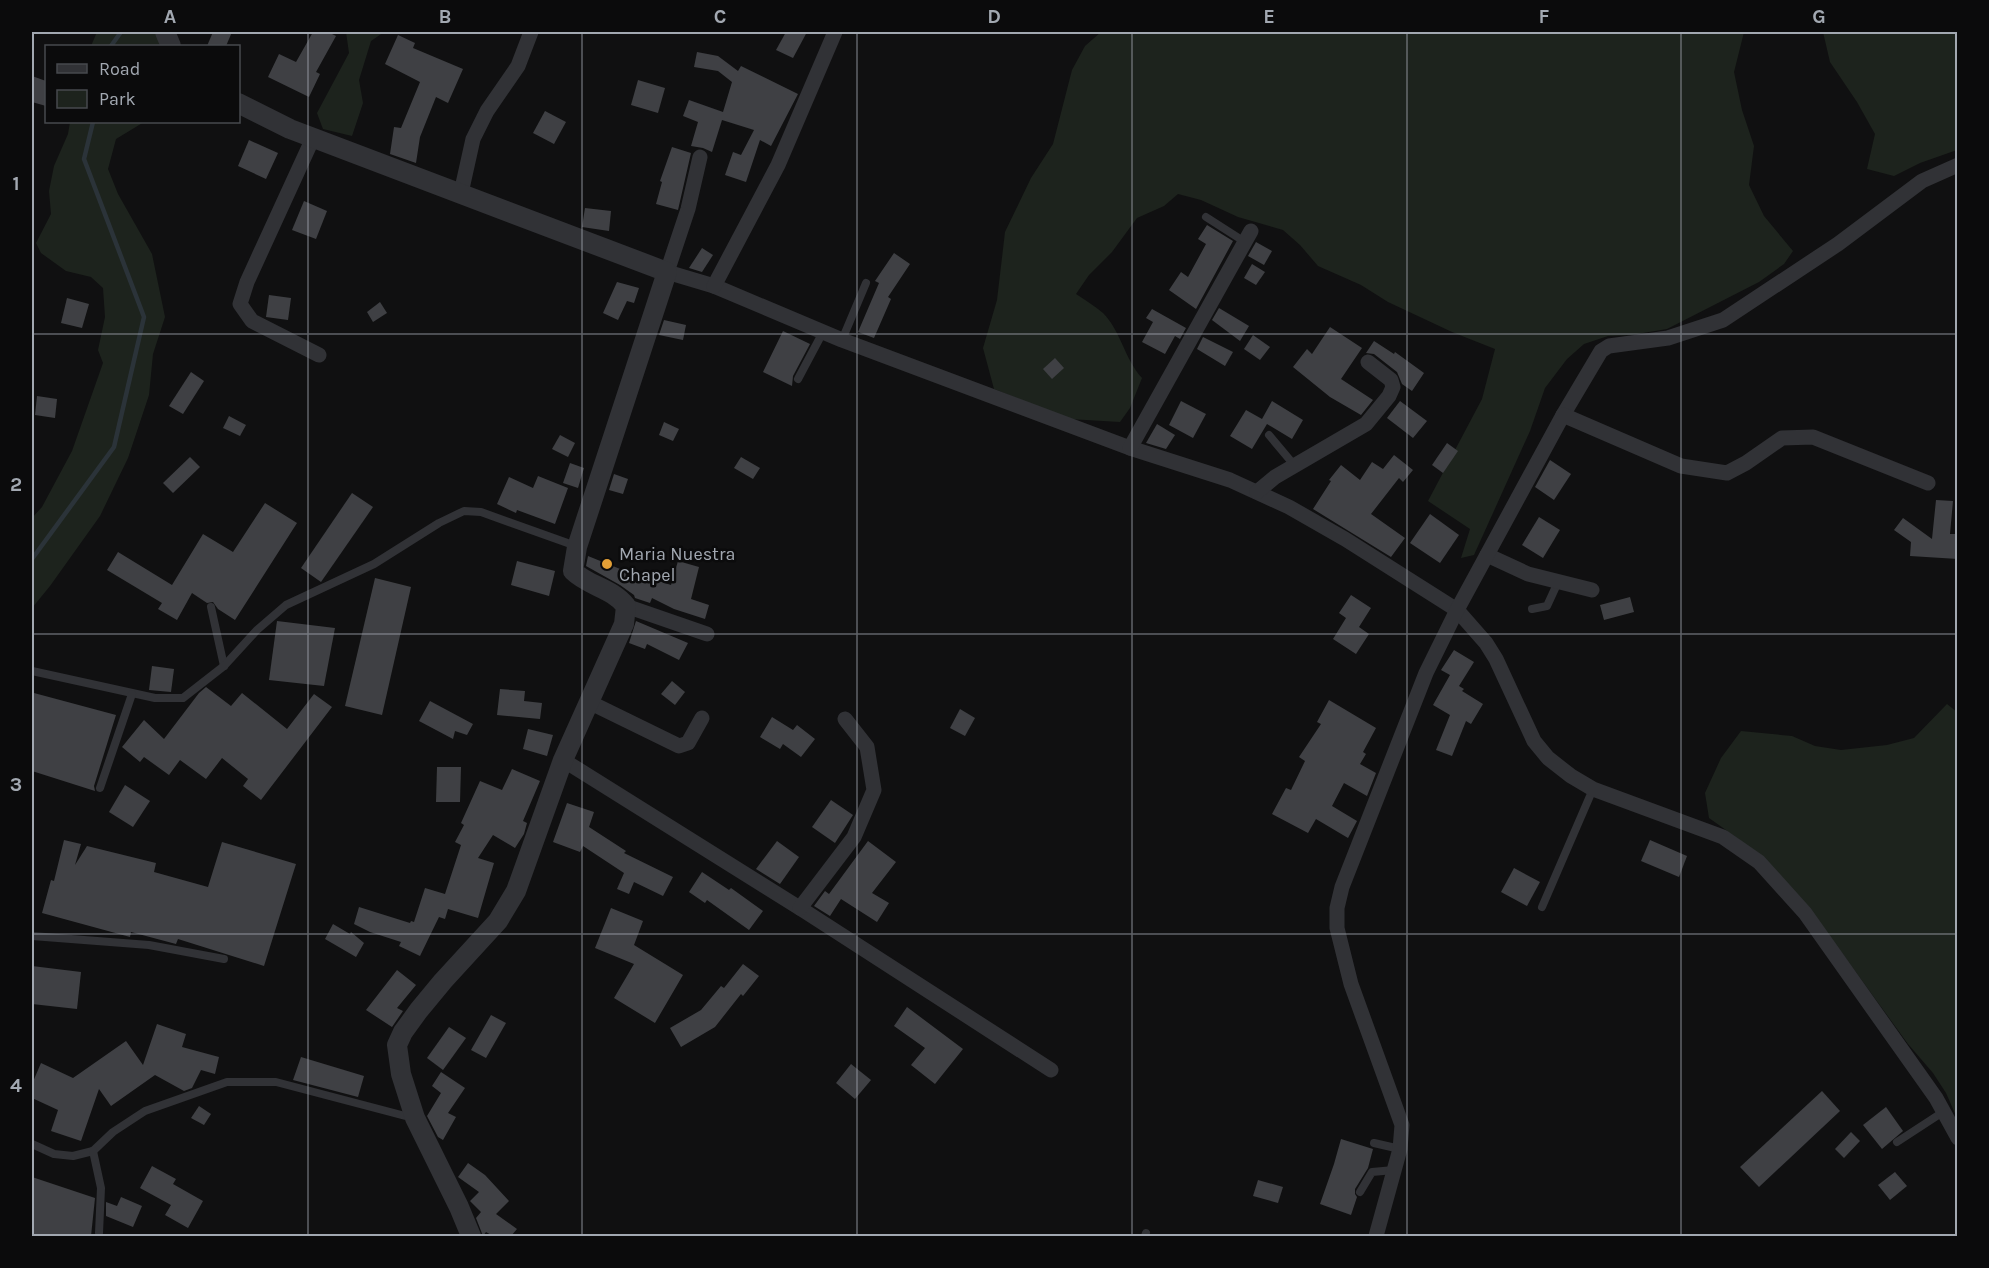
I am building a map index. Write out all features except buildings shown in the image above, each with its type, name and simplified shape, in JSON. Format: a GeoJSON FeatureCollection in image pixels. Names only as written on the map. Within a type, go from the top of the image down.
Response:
{"type":"FeatureCollection","features":[{"type":"Feature","properties":{"kind":"street"},"geometry":{"type":"LineString","coordinates":[[461,193],[473,139],[487,111],[518,66],[531,32]]}},
{"type":"Feature","properties":{"kind":"street"},"geometry":{"type":"LineString","coordinates":[[714,286],[777,165],[835,32]]}},
{"type":"Feature","properties":{"kind":"street"},"geometry":{"type":"LineString","coordinates":[[240,104],[290,129],[667,272],[714,286],[842,340],[1130,448],[1230,480],[1290,507],[1345,539],[1457,610],[1486,643],[1496,659],[1534,741],[1548,758],[1571,776],[1593,789],[1723,837],[1759,862],[1805,913],[1936,1098],[1958,1138]]}},
{"type":"Feature","properties":{"kind":"street"},"geometry":{"type":"LineString","coordinates":[[313,138],[247,282],[240,304],[252,321],[319,355]]}},
{"type":"Feature","properties":{"kind":"street"},"geometry":{"type":"LineString","coordinates":[[700,157],[688,209],[577,547],[573,571],[581,579],[597,585],[620,599],[626,606],[707,634]]}},
{"type":"Feature","properties":{"kind":"street"},"geometry":{"type":"LineString","coordinates":[[1376,1236],[1400,1149],[1402,1125],[1351,984],[1337,928],[1337,908],[1342,887],[1426,673],[1457,610],[1563,415],[1602,351],[1609,346],[1668,338],[1723,320],[1838,244],[1922,181],[1958,165]]}},
{"type":"Feature","properties":{"kind":"street"},"geometry":{"type":"LineString","coordinates":[[1130,448],[1248,236]]}},
{"type":"Feature","properties":{"kind":"street"},"geometry":{"type":"LineString","coordinates":[[1257,492],[1266,483],[1366,424],[1389,396],[1393,387],[1391,380],[1368,362]]}},
{"type":"Feature","properties":{"kind":"street"},"geometry":{"type":"LineString","coordinates":[[1563,415],[1681,466],[1727,473],[1746,464],[1782,438],[1813,437],[1928,483]]}},
{"type":"Feature","properties":{"kind":"street"},"geometry":{"type":"LineString","coordinates":[[1487,555],[1528,574],[1592,590]]}},
{"type":"Feature","properties":{"kind":"street"},"geometry":{"type":"LineString","coordinates":[[471,1236],[415,1118],[401,1074],[397,1045],[403,1032],[425,1003],[498,921],[516,891],[563,760],[624,624],[626,606]]}},
{"type":"Feature","properties":{"kind":"street"},"geometry":{"type":"LineString","coordinates":[[589,702],[679,746],[688,743],[702,718]]}},
{"type":"Feature","properties":{"kind":"street"},"geometry":{"type":"LineString","coordinates":[[800,908],[854,837],[873,790],[867,747],[846,719]]}},
{"type":"Feature","properties":{"kind":"street"},"geometry":{"type":"LineString","coordinates":[[563,760],[800,908],[1051,1070]]}},
{"type":"Feature","properties":{"kind":"lane"},"geometry":{"type":"LineString","coordinates":[[1206,217],[1248,236]]}},
{"type":"Feature","properties":{"kind":"lane"},"geometry":{"type":"LineString","coordinates":[[842,340],[866,283]]}},
{"type":"Feature","properties":{"kind":"lane"},"geometry":{"type":"LineString","coordinates":[[798,379],[823,332]]}},
{"type":"Feature","properties":{"kind":"lane"},"geometry":{"type":"LineString","coordinates":[[1269,435],[1294,466]]}},
{"type":"Feature","properties":{"kind":"lane"},"geometry":{"type":"LineString","coordinates":[[32,671],[132,694],[155,698],[183,698],[224,666],[257,630],[286,605],[374,564],[439,523],[464,511],[481,512],[577,547]]}},
{"type":"Feature","properties":{"kind":"lane"},"geometry":{"type":"LineString","coordinates":[[1532,609],[1547,606],[1558,582]]}},
{"type":"Feature","properties":{"kind":"lane"},"geometry":{"type":"LineString","coordinates":[[211,607],[224,666]]}},
{"type":"Feature","properties":{"kind":"lane"},"geometry":{"type":"LineString","coordinates":[[100,789],[132,694]]}},
{"type":"Feature","properties":{"kind":"lane"},"geometry":{"type":"LineString","coordinates":[[1542,907],[1593,789]]}},
{"type":"Feature","properties":{"kind":"lane"},"geometry":{"type":"LineString","coordinates":[[32,936],[149,945],[224,959]]}},
{"type":"Feature","properties":{"kind":"lane"},"geometry":{"type":"LineString","coordinates":[[32,1144],[54,1154],[73,1156],[93,1151],[113,1132],[145,1111],[227,1082],[276,1082],[415,1118]]}},
{"type":"Feature","properties":{"kind":"lane"},"geometry":{"type":"LineString","coordinates":[[1897,1142],[1943,1112]]}},
{"type":"Feature","properties":{"kind":"lane"},"geometry":{"type":"LineString","coordinates":[[1374,1143],[1400,1149]]}},
{"type":"Feature","properties":{"kind":"lane"},"geometry":{"type":"LineString","coordinates":[[93,1151],[101,1188],[99,1233]]}},
{"type":"Feature","properties":{"kind":"lane"},"geometry":{"type":"LineString","coordinates":[[1360,1192],[1372,1172],[1394,1170]]}},
{"type":"Feature","properties":{"kind":"green space"},"geometry":{"type":"Polygon","coordinates":[[[97,32],[172,32],[169,45],[91,45],[97,32]]]}},
{"type":"Feature","properties":{"kind":"green space"},"geometry":{"type":"Polygon","coordinates":[[[346,32],[384,32],[371,41],[359,80],[363,103],[352,136],[323,129],[317,113],[349,53],[346,32]]]}},
{"type":"Feature","properties":{"kind":"green space"},"geometry":{"type":"Polygon","coordinates":[[[1101,32],[1744,32],[1734,72],[1742,110],[1754,146],[1749,185],[1764,216],[1793,251],[1784,264],[1759,282],[1667,329],[1608,336],[1584,344],[1567,359],[1545,388],[1530,431],[1474,555],[1461,558],[1470,529],[1428,501],[1482,399],[1495,349],[1388,302],[1361,285],[1318,266],[1283,230],[1238,217],[1201,200],[1178,194],[1164,206],[1137,218],[1076,294],[1100,310],[1109,320],[1142,378],[1130,408],[1120,422],[1069,419],[994,389],[983,348],[997,300],[1005,232],[1031,178],[1053,144],[1072,70],[1085,46],[1101,32]]]}},
{"type":"Feature","properties":{"kind":"green space"},"geometry":{"type":"Polygon","coordinates":[[[1823,32],[1957,32],[1957,150],[1920,163],[1894,176],[1867,169],[1875,134],[1830,62],[1823,32]]]}},
{"type":"Feature","properties":{"kind":"green space"},"geometry":{"type":"Polygon","coordinates":[[[70,123],[142,123],[116,139],[108,169],[118,194],[152,254],[165,317],[153,354],[149,395],[128,458],[100,516],[32,608],[32,518],[42,507],[72,451],[103,363],[98,350],[105,317],[103,288],[91,277],[66,271],[41,253],[36,243],[51,214],[49,191],[54,166],[68,134],[70,123]]]}},
{"type":"Feature","properties":{"kind":"green space"},"geometry":{"type":"Polygon","coordinates":[[[1947,704],[1957,712],[1957,1118],[1946,1093],[1933,1073],[1908,1044],[1842,953],[1740,840],[1709,818],[1705,793],[1721,758],[1741,731],[1792,736],[1815,746],[1841,750],[1887,745],[1914,738],[1947,704]]]}},
{"type":"Feature","properties":{"kind":"waterway"},"geometry":{"type":"LineString","coordinates":[[112,45],[121,32]]}},
{"type":"Feature","properties":{"kind":"waterway"},"geometry":{"type":"LineString","coordinates":[[32,559],[114,447],[144,317],[84,159],[93,123]]}},
{"type":"Feature","properties":{"kind":"place","name":"Maria Nuestra Chapel"},"geometry":{"type":"Point","coordinates":[607,564]}}]}
